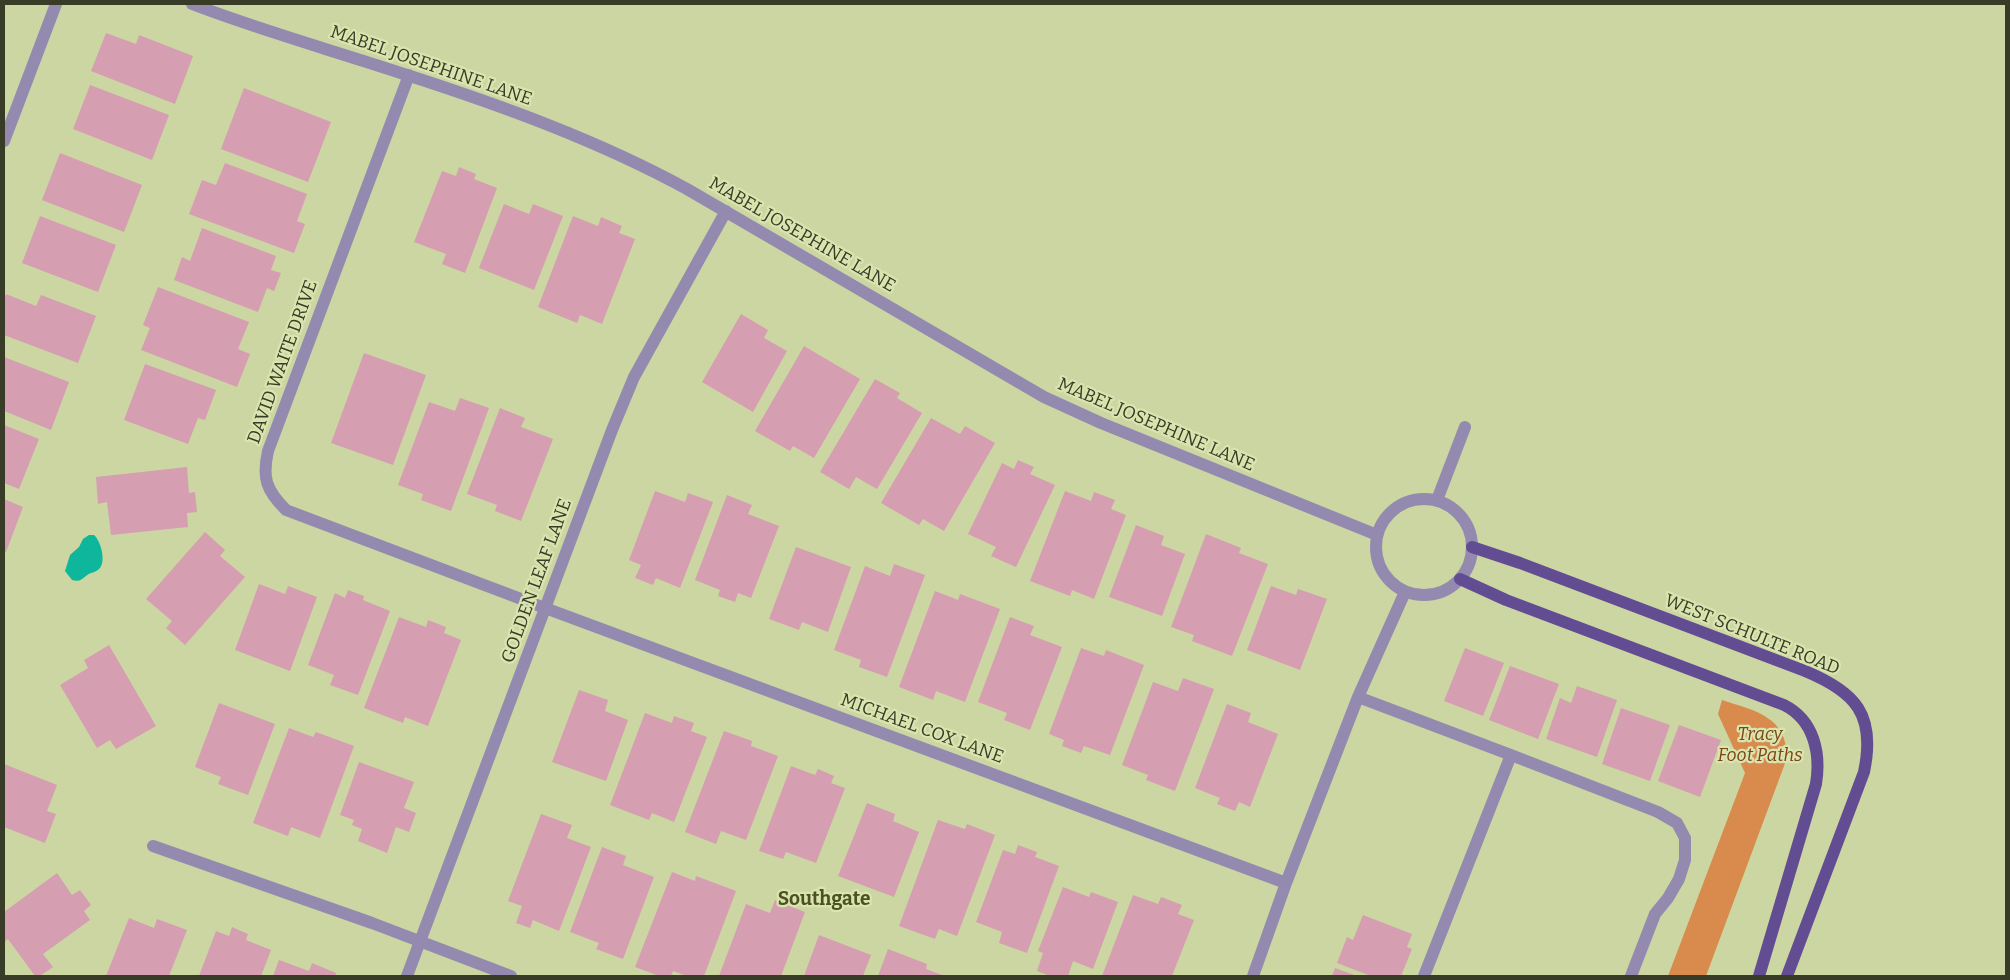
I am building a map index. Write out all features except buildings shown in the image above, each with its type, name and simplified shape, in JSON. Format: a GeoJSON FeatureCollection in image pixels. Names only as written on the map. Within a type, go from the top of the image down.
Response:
{"type":"FeatureCollection","features":[{"type":"Feature","properties":{"kind":"main road","name":"WEST SCHULTE ROAD"},"geometry":{"type":"LineString","coordinates":[[1472,546],[1805,671],[1834,684],[1854,700],[1864,720],[1867,736],[1868,752],[1864,772],[1787,976]]}},
{"type":"Feature","properties":{"kind":"main road"},"geometry":{"type":"LineString","coordinates":[[1460,579],[1506,600],[1784,705],[1802,717],[1816,746],[1818,772],[1759,976]]}},
{"type":"Feature","properties":{"kind":"street"},"geometry":{"type":"LineString","coordinates":[[4,141],[56,4]]}},
{"type":"Feature","properties":{"kind":"street","name":"MABEL JOSEPHINE LANE"},"geometry":{"type":"LineString","coordinates":[[192,4],[409,75],[551,126],[650,169],[726,211],[1044,397],[1101,424],[1377,536]]}},
{"type":"Feature","properties":{"kind":"street","name":"DAVID WAITE DRIVE"},"geometry":{"type":"LineString","coordinates":[[409,75],[268,451],[264,468],[266,481],[272,496],[286,510],[545,608]]}},
{"type":"Feature","properties":{"kind":"street","name":"GOLDEN LEAF LANE"},"geometry":{"type":"LineString","coordinates":[[407,976],[612,430],[634,378],[726,211]]}},
{"type":"Feature","properties":{"kind":"street"},"geometry":{"type":"LineString","coordinates":[[1437,500],[1465,427]]}},
{"type":"Feature","properties":{"kind":"street"},"geometry":{"type":"LineString","coordinates":[[1422,499],[1437,500],[1451,507],[1462,518],[1469,531],[1472,546],[1471,558],[1460,579],[1449,588],[1434,594],[1420,596],[1406,592],[1394,585],[1384,575],[1378,563],[1375,549],[1377,536],[1383,521],[1393,510],[1407,502],[1422,499]]}},
{"type":"Feature","properties":{"kind":"street"},"geometry":{"type":"LineString","coordinates":[[1253,976],[1286,883],[1358,697],[1406,592]]}},
{"type":"Feature","properties":{"kind":"street","name":"MICHAEL COX LANE"},"geometry":{"type":"LineString","coordinates":[[545,608],[1286,883]]}},
{"type":"Feature","properties":{"kind":"street"},"geometry":{"type":"LineString","coordinates":[[1358,697],[1658,812],[1677,823],[1686,838],[1685,860],[1679,879],[1668,898],[1654,914],[1631,976]]}},
{"type":"Feature","properties":{"kind":"street"},"geometry":{"type":"LineString","coordinates":[[1424,976],[1511,755]]}},
{"type":"Feature","properties":{"kind":"street"},"geometry":{"type":"LineString","coordinates":[[153,846],[372,923],[511,976]]}},
{"type":"Feature","properties":{"kind":"green space","name":"Tracy Foot Paths"},"geometry":{"type":"Polygon","coordinates":[[[1722,700],[1757,712],[1775,724],[1786,744],[1787,758],[1706,976],[1668,976],[1745,773],[1718,714],[1722,700]]]}},
{"type":"Feature","properties":{"kind":"water"},"geometry":{"type":"Polygon","coordinates":[[[89,535],[94,535],[99,542],[103,556],[102,565],[98,570],[81,580],[72,580],[65,571],[70,555],[79,547],[83,539],[89,535]]]}},
{"type":"Feature","properties":{"kind":"district","name":"Southgate"},"geometry":{"type":"Point","coordinates":[824,900]}}]}
